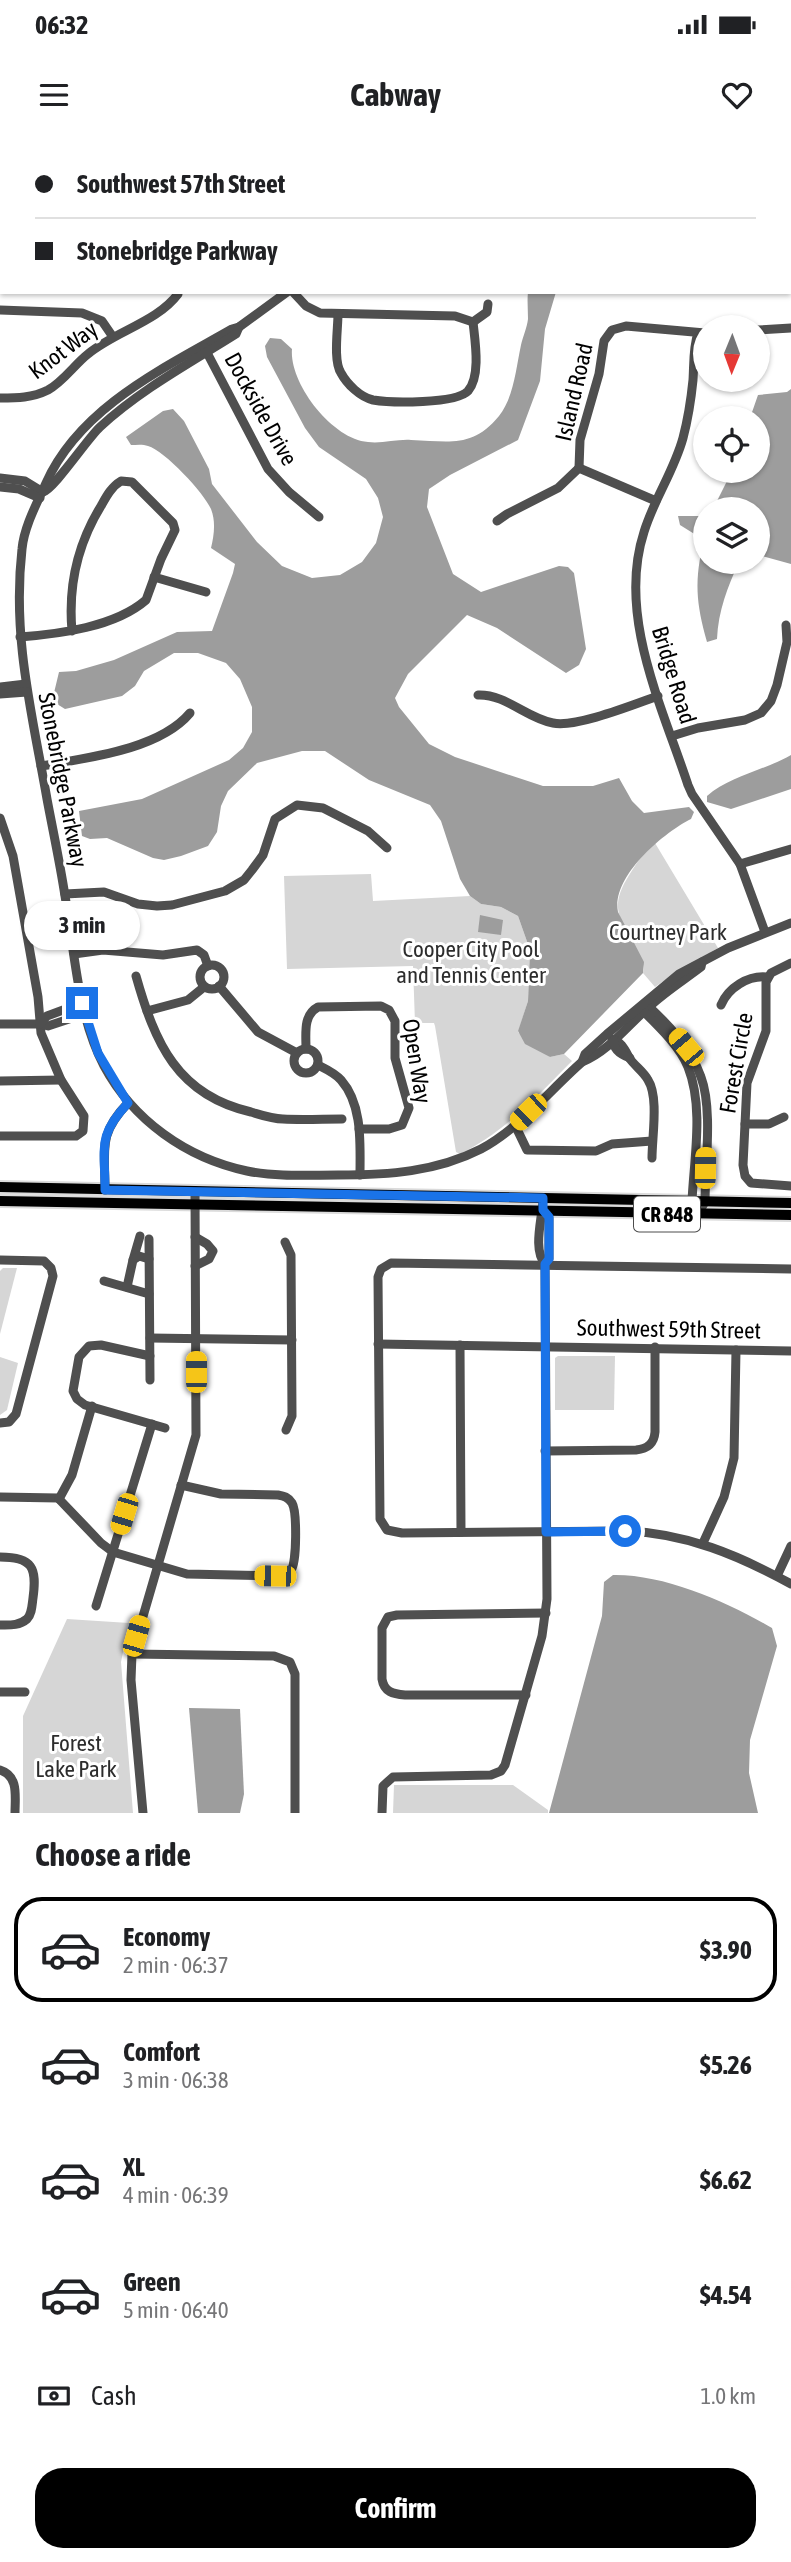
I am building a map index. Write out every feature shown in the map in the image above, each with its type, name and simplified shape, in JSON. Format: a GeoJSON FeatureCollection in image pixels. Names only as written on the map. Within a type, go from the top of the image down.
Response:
{"type":"FeatureCollection","features":[{"type":"Feature","properties":{"kind":"main road","name":"CR 848"},"geometry":{"type":"LineString","coordinates":[[0,1187],[195,1191],[543,1204],[698,1214],[791,1215]]}},
{"type":"Feature","properties":{"kind":"main road","name":"CR 848"},"geometry":{"type":"LineString","coordinates":[[0,1200],[195,1204],[543,1204],[692,1201],[791,1203]]}},
{"type":"Feature","properties":{"kind":"street","name":"Knot Way"},"geometry":{"type":"LineString","coordinates":[[0,398],[34,396],[51,388],[89,353],[168,307],[178,294]]}},
{"type":"Feature","properties":{"kind":"street","name":"Stonebridge Parkway"},"geometry":{"type":"LineString","coordinates":[[284,294],[239,327],[236,334],[205,349],[99,428],[70,461],[51,489],[42,495],[28,526],[22,549],[18,584],[20,638],[26,688],[65,894],[84,1014],[105,1067],[128,1103],[154,1128],[185,1148],[247,1171],[281,1175],[360,1175],[426,1169],[484,1147],[514,1125],[644,1006],[701,967],[702,962],[728,947],[791,923]]}},
{"type":"Feature","properties":{"kind":"street"},"geometry":{"type":"LineString","coordinates":[[295,294],[306,306],[320,313],[455,316],[473,323]]}},
{"type":"Feature","properties":{"kind":"street"},"geometry":{"type":"LineString","coordinates":[[473,323],[486,313],[488,304]]}},
{"type":"Feature","properties":{"kind":"street"},"geometry":{"type":"LineString","coordinates":[[0,310],[82,313],[102,321],[113,337]]}},
{"type":"Feature","properties":{"kind":"street"},"geometry":{"type":"LineString","coordinates":[[338,314],[338,368],[354,389],[373,400],[457,399],[468,390],[473,379],[476,354],[473,323]]}},
{"type":"Feature","properties":{"kind":"street","name":"Island Road"},"geometry":{"type":"LineString","coordinates":[[656,501],[579,468],[580,440],[599,374],[604,341],[612,330],[626,326],[693,332]]}},
{"type":"Feature","properties":{"kind":"street"},"geometry":{"type":"LineString","coordinates":[[770,329],[791,328]]}},
{"type":"Feature","properties":{"kind":"street","name":"Dockside Drive"},"geometry":{"type":"LineString","coordinates":[[205,349],[268,469],[289,492],[319,517]]}},
{"type":"Feature","properties":{"kind":"street","name":"Bridge Road"},"geometry":{"type":"LineString","coordinates":[[693,362],[691,397],[683,436],[643,533],[636,609],[640,641],[692,794],[740,864],[765,932]]}},
{"type":"Feature","properties":{"kind":"street"},"geometry":{"type":"LineString","coordinates":[[497,521],[558,488],[579,468]]}},
{"type":"Feature","properties":{"kind":"street"},"geometry":{"type":"LineString","coordinates":[[0,478],[25,481],[42,495]]}},
{"type":"Feature","properties":{"kind":"street"},"geometry":{"type":"LineString","coordinates":[[20,638],[72,631],[88,628],[123,614],[146,600],[160,559],[175,530],[173,523],[136,484],[126,481],[117,484],[92,520],[79,554],[71,588],[72,631]]}},
{"type":"Feature","properties":{"kind":"street"},"geometry":{"type":"LineString","coordinates":[[0,487],[42,495]]}},
{"type":"Feature","properties":{"kind":"street"},"geometry":{"type":"LineString","coordinates":[[154,577],[206,592]]}},
{"type":"Feature","properties":{"kind":"street"},"geometry":{"type":"LineString","coordinates":[[672,736],[698,728],[745,720],[761,713],[775,692],[787,642],[786,625]]}},
{"type":"Feature","properties":{"kind":"street"},"geometry":{"type":"LineString","coordinates":[[0,687],[26,688]]}},
{"type":"Feature","properties":{"kind":"street"},"geometry":{"type":"LineString","coordinates":[[0,694],[26,688]]}},
{"type":"Feature","properties":{"kind":"street"},"geometry":{"type":"LineString","coordinates":[[478,695],[492,695],[555,724],[581,720],[659,696]]}},
{"type":"Feature","properties":{"kind":"street"},"geometry":{"type":"LineString","coordinates":[[41,766],[113,752],[145,741],[170,730],[190,713]]}},
{"type":"Feature","properties":{"kind":"street"},"geometry":{"type":"LineString","coordinates":[[65,894],[104,892],[138,904],[157,906],[172,905],[225,891],[244,880],[252,870],[262,855],[275,819],[297,805],[323,808],[368,831],[387,848]]}},
{"type":"Feature","properties":{"kind":"street"},"geometry":{"type":"LineString","coordinates":[[0,818],[13,856],[46,1047],[61,1080],[84,1116],[85,1126],[80,1135],[71,1137],[0,1136]]}},
{"type":"Feature","properties":{"kind":"street"},"geometry":{"type":"LineString","coordinates":[[740,864],[791,849]]}},
{"type":"Feature","properties":{"kind":"street"},"geometry":{"type":"LineString","coordinates":[[74,954],[103,950],[163,956],[197,950],[204,955],[208,966]]}},
{"type":"Feature","properties":{"kind":"street"},"geometry":{"type":"LineString","coordinates":[[721,1005],[726,994],[733,988],[752,978],[767,977],[775,969],[791,963]]}},
{"type":"Feature","properties":{"kind":"street"},"geometry":{"type":"LineString","coordinates":[[208,966],[222,970],[224,978],[219,986],[210,989],[200,982],[200,974],[208,966]]}},
{"type":"Feature","properties":{"kind":"street"},"geometry":{"type":"LineString","coordinates":[[136,976],[147,1011],[176,1069],[211,1099],[233,1108],[281,1119],[342,1119]]}},
{"type":"Feature","properties":{"kind":"street","name":"Forest Circle"},"geometry":{"type":"LineString","coordinates":[[767,977],[764,992],[766,1031],[747,1083],[743,1165],[745,1176],[756,1185],[791,1186]]}},
{"type":"Feature","properties":{"kind":"street"},"geometry":{"type":"LineString","coordinates":[[219,986],[258,1032],[301,1051],[316,1054],[317,1065]]}},
{"type":"Feature","properties":{"kind":"street"},"geometry":{"type":"LineString","coordinates":[[147,1011],[188,1000],[204,987]]}},
{"type":"Feature","properties":{"kind":"street"},"geometry":{"type":"LineString","coordinates":[[40,1024],[47,1016],[82,1003]]}},
{"type":"Feature","properties":{"kind":"street","name":"Open Way"},"geometry":{"type":"LineString","coordinates":[[301,1051],[307,1018],[318,1007],[382,1006],[389,1010],[395,1021],[397,1068],[409,1108],[402,1125],[389,1129],[359,1129]]}},
{"type":"Feature","properties":{"kind":"street"},"geometry":{"type":"LineString","coordinates":[[644,1006],[687,1064],[692,1082],[696,1112],[692,1201],[698,1214]]}},
{"type":"Feature","properties":{"kind":"street"},"geometry":{"type":"LineString","coordinates":[[644,1006],[686,1047],[702,1079],[707,1118],[705,1202],[698,1214]]}},
{"type":"Feature","properties":{"kind":"street"},"geometry":{"type":"LineString","coordinates":[[0,1024],[48,1026],[84,1014]]}},
{"type":"Feature","properties":{"kind":"street"},"geometry":{"type":"LineString","coordinates":[[610,1037],[622,1056],[630,1058],[650,1081],[654,1101],[652,1158]]}},
{"type":"Feature","properties":{"kind":"street"},"geometry":{"type":"LineString","coordinates":[[301,1051],[294,1063],[298,1071],[309,1073],[317,1065]]}},
{"type":"Feature","properties":{"kind":"street"},"geometry":{"type":"LineString","coordinates":[[317,1065],[341,1080],[354,1104],[359,1129],[360,1175]]}},
{"type":"Feature","properties":{"kind":"street"},"geometry":{"type":"LineString","coordinates":[[0,1081],[61,1080]]}},
{"type":"Feature","properties":{"kind":"street"},"geometry":{"type":"LineString","coordinates":[[105,1190],[106,1131],[128,1103]]}},
{"type":"Feature","properties":{"kind":"street"},"geometry":{"type":"LineString","coordinates":[[745,1124],[769,1124],[784,1117]]}},
{"type":"Feature","properties":{"kind":"street"},"geometry":{"type":"LineString","coordinates":[[514,1125],[527,1150],[596,1150],[612,1144],[652,1141]]}},
{"type":"Feature","properties":{"kind":"street"},"geometry":{"type":"LineString","coordinates":[[143,1813],[131,1680],[132,1654],[196,1435],[195,1191]]}},
{"type":"Feature","properties":{"kind":"street"},"geometry":{"type":"LineString","coordinates":[[382,1813],[383,1788],[387,1780],[397,1776],[491,1775],[501,1771],[542,1636],[546,1613],[545,1264],[549,1259],[549,1217],[543,1204]]}},
{"type":"Feature","properties":{"kind":"street"},"geometry":{"type":"LineString","coordinates":[[127,1287],[133,1260],[144,1237],[149,1259],[150,1380]]}},
{"type":"Feature","properties":{"kind":"street"},"geometry":{"type":"LineString","coordinates":[[195,1237],[213,1251],[209,1259],[195,1266]]}},
{"type":"Feature","properties":{"kind":"street"},"geometry":{"type":"LineString","coordinates":[[285,1242],[292,1255],[292,1416],[286,1430]]}},
{"type":"Feature","properties":{"kind":"street"},"geometry":{"type":"LineString","coordinates":[[133,1260],[139,1256],[149,1259]]}},
{"type":"Feature","properties":{"kind":"street"},"geometry":{"type":"LineString","coordinates":[[0,1260],[38,1259],[51,1268],[52,1281],[16,1414],[5,1422]]}},
{"type":"Feature","properties":{"kind":"street"},"geometry":{"type":"LineString","coordinates":[[791,1269],[396,1262],[387,1264],[378,1277],[380,1519],[387,1530],[401,1533],[641,1532],[703,1544],[791,1584]]}},
{"type":"Feature","properties":{"kind":"street"},"geometry":{"type":"LineString","coordinates":[[104,1281],[149,1294]]}},
{"type":"Feature","properties":{"kind":"street"},"geometry":{"type":"LineString","coordinates":[[150,1338],[292,1339]]}},
{"type":"Feature","properties":{"kind":"street","name":"Southwest 59th Street"},"geometry":{"type":"LineString","coordinates":[[378,1343],[791,1351]]}},
{"type":"Feature","properties":{"kind":"street"},"geometry":{"type":"LineString","coordinates":[[150,1356],[101,1345],[86,1348],[79,1357],[73,1383],[74,1395],[81,1402],[92,1406],[165,1427]]}},
{"type":"Feature","properties":{"kind":"street"},"geometry":{"type":"LineString","coordinates":[[460,1345],[461,1532]]}},
{"type":"Feature","properties":{"kind":"street"},"geometry":{"type":"LineString","coordinates":[[545,1451],[636,1450],[649,1446],[654,1440],[655,1432],[655,1347]]}},
{"type":"Feature","properties":{"kind":"street"},"geometry":{"type":"LineString","coordinates":[[703,1544],[724,1497],[734,1458],[736,1350]]}},
{"type":"Feature","properties":{"kind":"street"},"geometry":{"type":"LineString","coordinates":[[58,1499],[72,1475],[92,1406]]}},
{"type":"Feature","properties":{"kind":"street"},"geometry":{"type":"LineString","coordinates":[[96,1606],[152,1424]]}},
{"type":"Feature","properties":{"kind":"street"},"geometry":{"type":"LineString","coordinates":[[0,1497],[58,1499],[113,1552],[157,1566],[196,1575],[281,1575],[289,1572],[295,1560],[295,1514],[290,1500],[283,1495],[220,1494],[181,1485]]}},
{"type":"Feature","properties":{"kind":"street"},"geometry":{"type":"LineString","coordinates":[[777,1576],[791,1546]]}},
{"type":"Feature","properties":{"kind":"street"},"geometry":{"type":"LineString","coordinates":[[0,1557],[15,1557],[26,1561],[33,1569],[35,1578],[31,1613],[26,1620],[0,1625]]}},
{"type":"Feature","properties":{"kind":"street"},"geometry":{"type":"LineString","coordinates":[[526,1695],[405,1695],[387,1691],[382,1683],[382,1628],[386,1619],[397,1615],[546,1613]]}},
{"type":"Feature","properties":{"kind":"street"},"geometry":{"type":"LineString","coordinates":[[132,1654],[274,1657],[290,1661],[295,1674],[295,1813]]}},
{"type":"Feature","properties":{"kind":"street"},"geometry":{"type":"LineString","coordinates":[[0,1692],[25,1692]]}},
{"type":"Feature","properties":{"kind":"street"},"geometry":{"type":"LineString","coordinates":[[0,1769],[10,1774],[15,1783],[15,1813]]}},
{"type":"Feature","properties":{"kind":"green space","name":"Courtney Park"},"geometry":{"type":"Polygon","coordinates":[[[655,843],[718,948],[655,987],[643,973],[643,963],[620,918],[618,900],[628,877],[655,843]]]}},
{"type":"Feature","properties":{"kind":"green space","name":"Cooper City Pool and Tennis Center"},"geometry":{"type":"Polygon","coordinates":[[[371,874],[373,901],[470,896],[481,904],[501,907],[518,916],[530,950],[528,1001],[518,1032],[550,1057],[564,1054],[572,1061],[506,1124],[460,1154],[456,1152],[434,1023],[415,1023],[413,966],[287,969],[284,876],[371,874]]]}},
{"type":"Feature","properties":{"kind":"green space"},"geometry":{"type":"Polygon","coordinates":[[[3,1268],[17,1268],[0,1334],[0,1271],[3,1268]]]}},
{"type":"Feature","properties":{"kind":"green space"},"geometry":{"type":"Polygon","coordinates":[[[615,1356],[614,1410],[555,1410],[555,1358],[615,1356]]]}},
{"type":"Feature","properties":{"kind":"green space"},"geometry":{"type":"Polygon","coordinates":[[[0,1357],[18,1363],[7,1410],[0,1415],[0,1357]]]}},
{"type":"Feature","properties":{"kind":"green space","name":"Forest Lake Park"},"geometry":{"type":"Polygon","coordinates":[[[67,1619],[129,1623],[121,1662],[133,1813],[23,1813],[23,1716],[67,1619]]]}},
{"type":"Feature","properties":{"kind":"green space"},"geometry":{"type":"Polygon","coordinates":[[[394,1785],[513,1785],[548,1810],[548,1813],[393,1813],[394,1785]]]}},
{"type":"Feature","properties":{"kind":"shaded area"},"geometry":{"type":"Polygon","coordinates":[[[528,294],[555,294],[545,329],[540,381],[518,440],[450,475],[429,489],[427,507],[453,574],[481,592],[559,566],[568,567],[574,573],[586,649],[579,665],[566,673],[497,628],[467,615],[408,674],[395,698],[399,707],[429,744],[455,757],[543,786],[593,786],[619,778],[632,801],[644,813],[689,807],[694,812],[691,819],[654,845],[641,858],[623,885],[618,899],[618,912],[644,962],[643,973],[564,1054],[550,1057],[525,1044],[518,1031],[528,1001],[530,950],[518,916],[501,907],[481,904],[470,896],[460,879],[441,821],[430,805],[369,780],[325,751],[302,751],[257,763],[228,791],[221,806],[217,832],[208,846],[164,860],[153,858],[107,838],[90,839],[82,836],[79,811],[142,799],[229,760],[243,748],[252,732],[252,707],[240,679],[226,663],[198,653],[174,653],[144,671],[135,686],[122,696],[65,709],[57,704],[53,697],[59,672],[76,671],[114,660],[177,632],[212,631],[233,573],[235,564],[211,548],[214,519],[201,493],[155,449],[131,445],[126,437],[163,411],[173,409],[184,421],[209,469],[212,484],[257,542],[282,566],[312,578],[340,575],[362,562],[376,543],[383,517],[378,498],[366,479],[319,447],[305,428],[267,357],[265,346],[270,338],[281,339],[292,349],[293,363],[305,393],[327,420],[354,439],[368,442],[448,442],[479,434],[499,416],[514,382],[527,322],[528,294]]]}},
{"type":"Feature","properties":{"kind":"shaded area"},"geometry":{"type":"Polygon","coordinates":[[[791,389],[791,564],[770,558],[770,497],[719,497],[726,483],[770,483],[770,406],[754,406],[758,395],[787,392],[791,389]]]}},
{"type":"Feature","properties":{"kind":"shaded area"},"geometry":{"type":"Polygon","coordinates":[[[678,516],[693,516],[693,533],[680,525],[678,516]]]}},
{"type":"Feature","properties":{"kind":"shaded area"},"geometry":{"type":"Polygon","coordinates":[[[699,574],[734,574],[724,599],[717,639],[707,642],[700,615],[699,574]]]}},
{"type":"Feature","properties":{"kind":"shaded area"},"geometry":{"type":"Polygon","coordinates":[[[791,755],[791,789],[731,809],[707,802],[707,796],[726,783],[791,755]]]}},
{"type":"Feature","properties":{"kind":"shaded area"},"geometry":{"type":"Polygon","coordinates":[[[480,915],[503,920],[501,935],[478,932],[480,915]]]}},
{"type":"Feature","properties":{"kind":"shaded area"},"geometry":{"type":"Polygon","coordinates":[[[613,1575],[653,1579],[695,1591],[772,1628],[777,1646],[750,1740],[749,1773],[758,1813],[549,1813],[602,1616],[604,1582],[613,1575]]]}},
{"type":"Feature","properties":{"kind":"shaded area"},"geometry":{"type":"Polygon","coordinates":[[[189,1708],[240,1709],[244,1794],[240,1813],[198,1813],[189,1708]]]}},
{"type":"Feature","properties":{"kind":"route"},"geometry":{"type":"LineString","coordinates":[[82,1003],[98,1053],[128,1103],[106,1131],[105,1190],[543,1198],[543,1210],[549,1217],[549,1259],[545,1264],[544,1345],[546,1532],[625,1531]]}}]}
